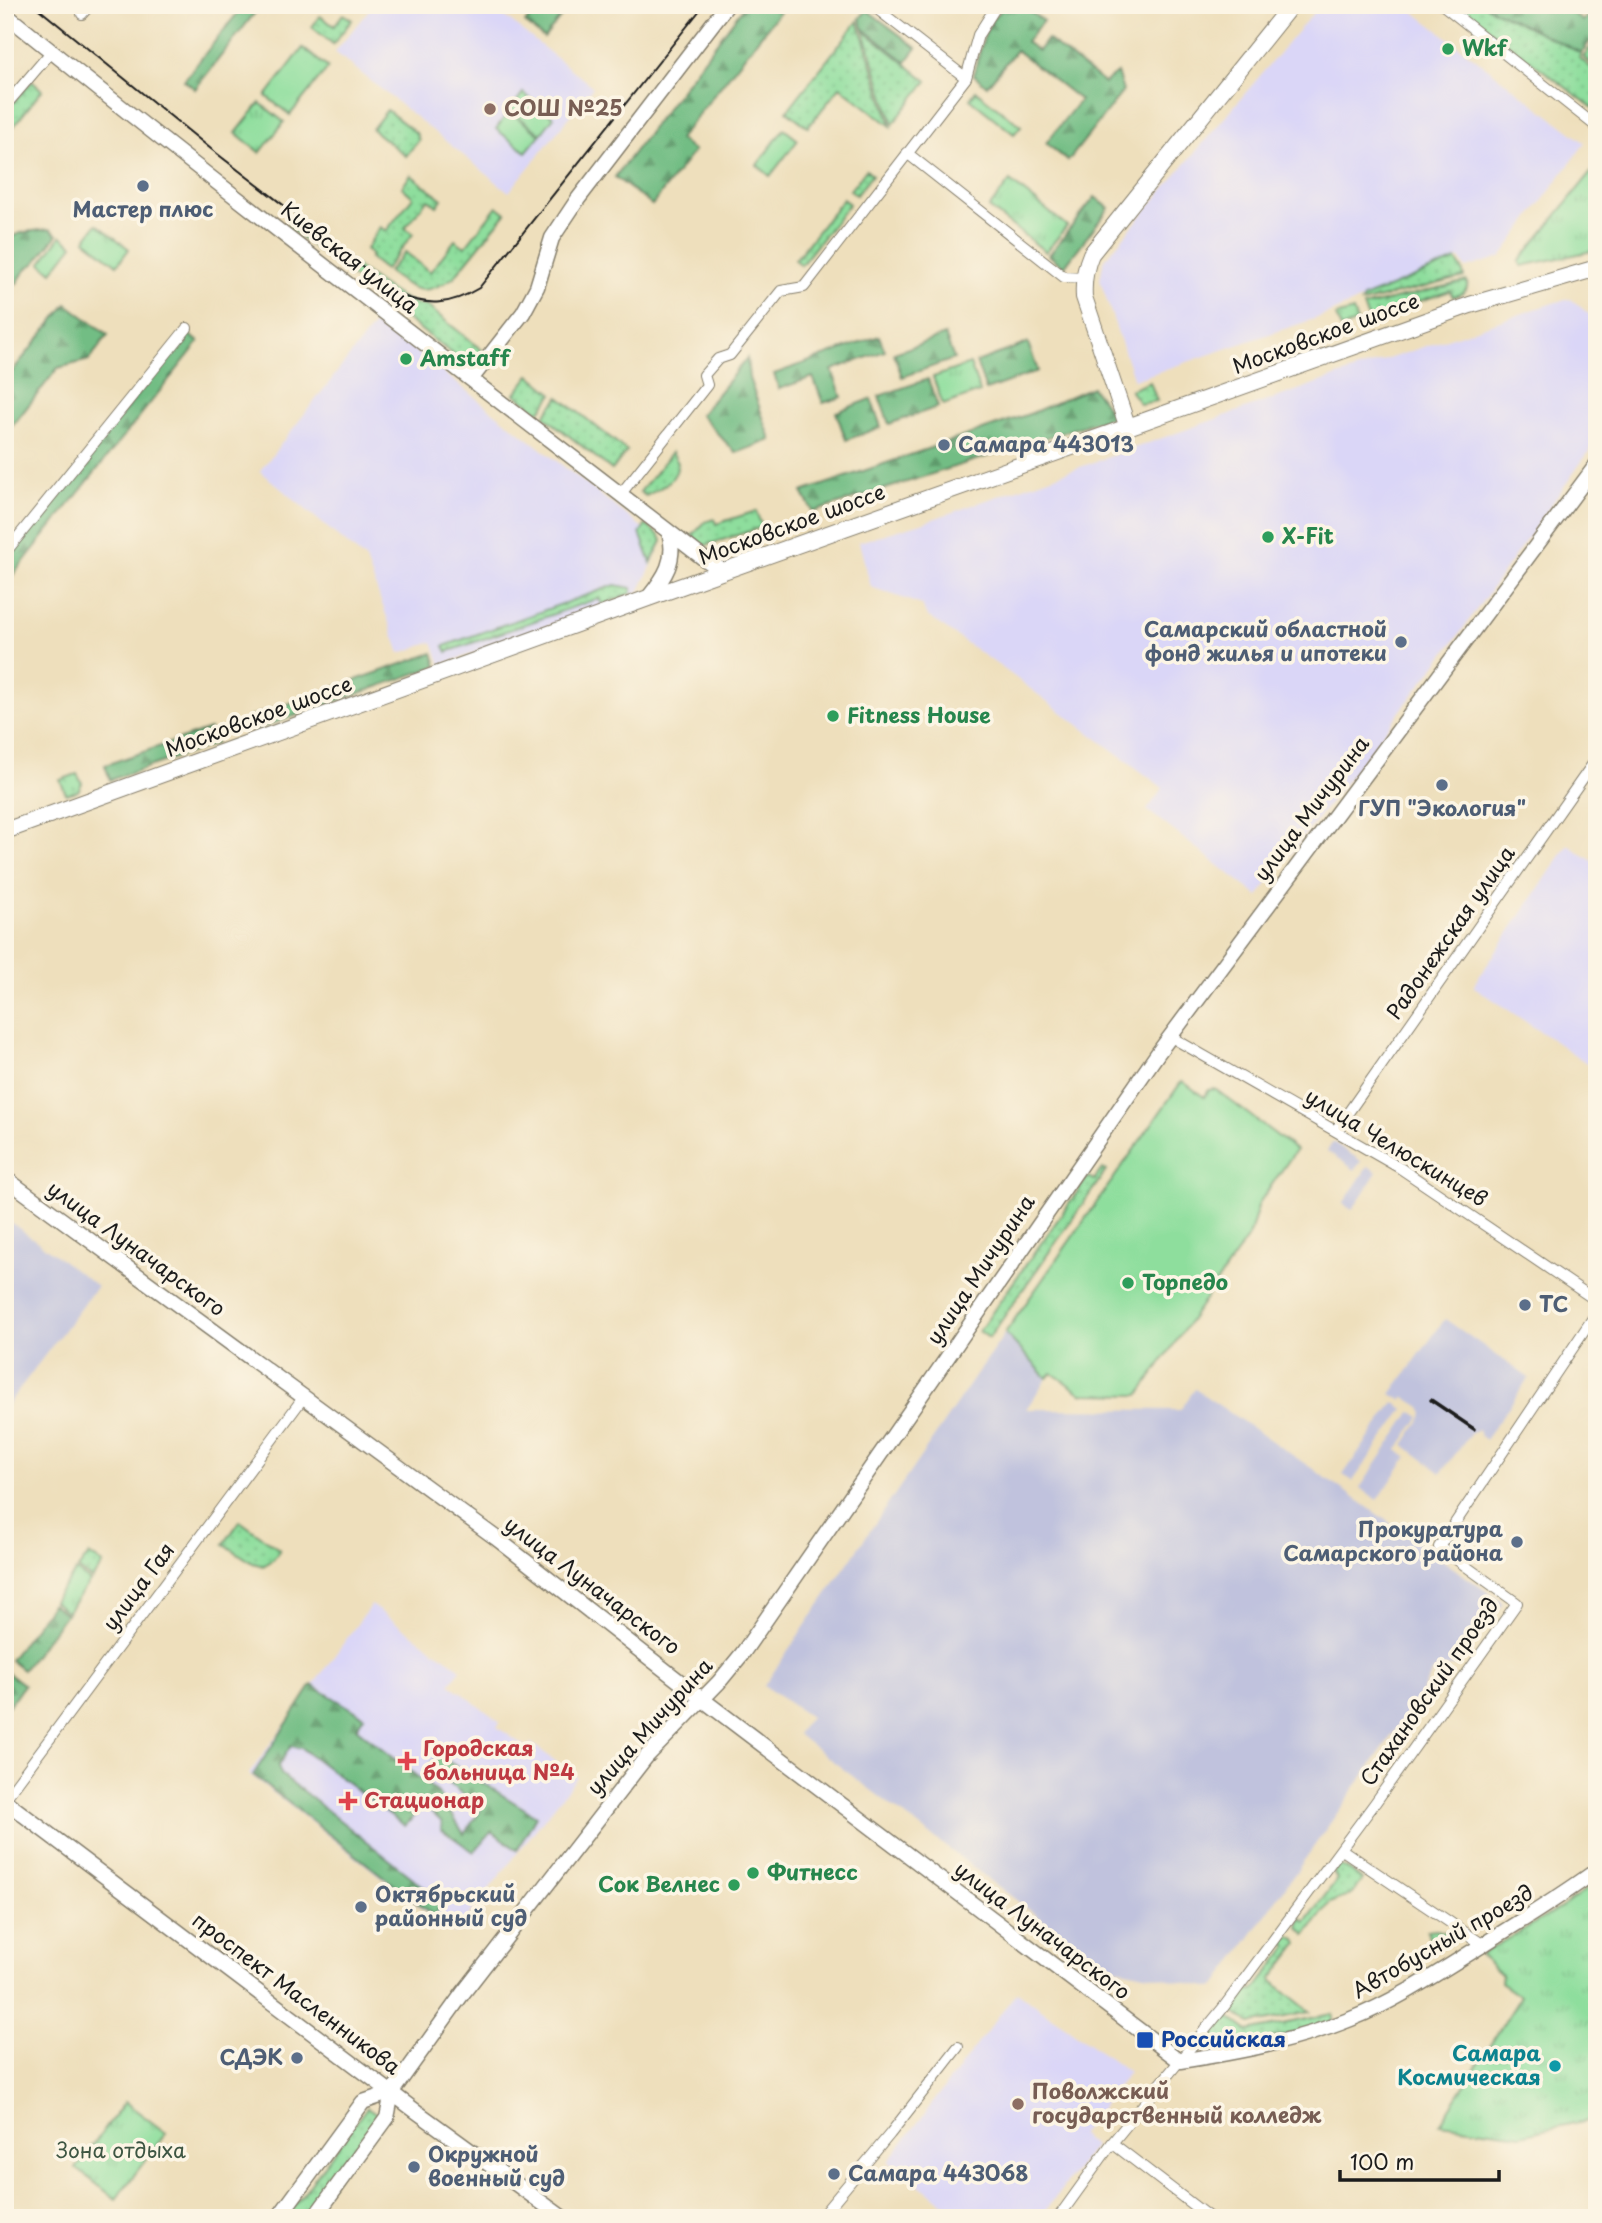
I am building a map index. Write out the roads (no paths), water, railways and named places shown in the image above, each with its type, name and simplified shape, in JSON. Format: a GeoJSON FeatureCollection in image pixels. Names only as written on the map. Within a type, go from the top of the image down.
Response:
{"type":"FeatureCollection","features":[{"type":"Feature","properties":{"kind":"main road"},"geometry":{"type":"LineString","coordinates":[[472,378],[523,313],[537,287],[551,238],[600,168],[727,5]]}},
{"type":"Feature","properties":{"kind":"main road"},"geometry":{"type":"LineString","coordinates":[[1128,428],[1084,297],[1084,278],[1091,254],[1292,5]]}},
{"type":"Feature","properties":{"kind":"main road","name":"Киевская улица"},"geometry":{"type":"LineString","coordinates":[[5,14],[198,168],[620,495],[724,571]]}},
{"type":"Feature","properties":{"kind":"main road","name":"Московское шоссе"},"geometry":{"type":"LineString","coordinates":[[5,831],[648,598],[1470,306],[1597,268]]}},
{"type":"Feature","properties":{"kind":"main road","name":"улица Мичурина"},"geometry":{"type":"LineString","coordinates":[[314,2218],[387,2119],[392,2092],[463,1993],[630,1776],[742,1654],[1084,1158],[1597,464]]}},
{"type":"Feature","properties":{"kind":"main road"},"geometry":{"type":"LineString","coordinates":[[648,598],[666,577],[671,565],[673,552],[669,532]]}},
{"type":"Feature","properties":{"kind":"main road","name":"улица Луначарского"},"geometry":{"type":"LineString","coordinates":[[5,1178],[496,1538],[702,1699],[1180,2061]]}},
{"type":"Feature","properties":{"kind":"main road","name":"проспект Масленникова"},"geometry":{"type":"LineString","coordinates":[[5,1800],[563,2218]]}},
{"type":"Feature","properties":{"kind":"main road","name":"Автобусный проезд"},"geometry":{"type":"LineString","coordinates":[[1180,2061],[1263,2047],[1349,2020],[1435,1974],[1558,1899],[1597,1870]]}},
{"type":"Feature","properties":{"kind":"main road"},"geometry":{"type":"LineString","coordinates":[[278,2218],[363,2102],[392,2092]]}},
{"type":"Feature","properties":{"kind":"street"},"geometry":{"type":"LineString","coordinates":[[82,14],[90,5]]}},
{"type":"Feature","properties":{"kind":"street"},"geometry":{"type":"LineString","coordinates":[[872,5],[966,78]]}},
{"type":"Feature","properties":{"kind":"street"},"geometry":{"type":"LineString","coordinates":[[620,495],[707,385],[704,376],[718,359],[730,355],[781,291],[804,287],[966,78],[978,35],[997,5]]}},
{"type":"Feature","properties":{"kind":"street"},"geometry":{"type":"LineString","coordinates":[[1443,5],[1597,127]]}},
{"type":"Feature","properties":{"kind":"street"},"geometry":{"type":"LineString","coordinates":[[5,106],[52,51]]}},
{"type":"Feature","properties":{"kind":"street"},"geometry":{"type":"LineString","coordinates":[[907,153],[1064,277],[1084,278]]}},
{"type":"Feature","properties":{"kind":"street"},"geometry":{"type":"LineString","coordinates":[[5,553],[187,328]]}},
{"type":"Feature","properties":{"kind":"street","name":"Радонежская улица"},"geometry":{"type":"LineString","coordinates":[[1336,1130],[1597,758]]}},
{"type":"Feature","properties":{"kind":"street","name":"улица Челюскинцев"},"geometry":{"type":"LineString","coordinates":[[1171,1037],[1414,1177],[1597,1301]]}},
{"type":"Feature","properties":{"kind":"street","name":"Стахановский проезд"},"geometry":{"type":"LineString","coordinates":[[1180,2061],[1223,2008],[1341,1849],[1517,1603],[1438,1547],[1597,1312]]}},
{"type":"Feature","properties":{"kind":"street","name":"улица Гая"},"geometry":{"type":"LineString","coordinates":[[5,1800],[303,1398]]}},
{"type":"Feature","properties":{"kind":"street"},"geometry":{"type":"LineString","coordinates":[[1341,1849],[1482,1944]]}},
{"type":"Feature","properties":{"kind":"street"},"geometry":{"type":"LineString","coordinates":[[820,2218],[958,2047]]}},
{"type":"Feature","properties":{"kind":"street"},"geometry":{"type":"LineString","coordinates":[[1058,2218],[1112,2144],[1180,2061]]}},
{"type":"Feature","properties":{"kind":"street"},"geometry":{"type":"LineString","coordinates":[[1112,2144],[1210,2218]]}},
{"type":"Feature","properties":{"kind":"tram line"},"geometry":{"type":"LineString","coordinates":[[34,5],[211,149],[398,294],[429,302],[449,301],[479,288],[704,5]]}},
{"type":"Feature","properties":{"kind":"railway"},"geometry":{"type":"LineString","coordinates":[[1431,1400],[1474,1429]]}},
{"type":"Feature","properties":{"kind":"place","name":"Wkf"},"geometry":{"type":"Point","coordinates":[1448,49]}},
{"type":"Feature","properties":{"kind":"place","name":"СОШ №25"},"geometry":{"type":"Point","coordinates":[490,109]}},
{"type":"Feature","properties":{"kind":"place","name":"Мастер плюс"},"geometry":{"type":"Point","coordinates":[143,186]}},
{"type":"Feature","properties":{"kind":"place","name":"Amstaff"},"geometry":{"type":"Point","coordinates":[406,359]}},
{"type":"Feature","properties":{"kind":"place","name":"Самара 443013"},"geometry":{"type":"Point","coordinates":[944,445]}},
{"type":"Feature","properties":{"kind":"place","name":"X-Fit"},"geometry":{"type":"Point","coordinates":[1268,537]}},
{"type":"Feature","properties":{"kind":"place","name":"Самарский областной фонд жилья и ипотеки"},"geometry":{"type":"Point","coordinates":[1401,642]}},
{"type":"Feature","properties":{"kind":"place","name":"Fitness House"},"geometry":{"type":"Point","coordinates":[833,716]}},
{"type":"Feature","properties":{"kind":"place","name":"ГУП \"Экология\""},"geometry":{"type":"Point","coordinates":[1442,785]}},
{"type":"Feature","properties":{"kind":"place","name":"Торпедо"},"geometry":{"type":"Point","coordinates":[1128,1283]}},
{"type":"Feature","properties":{"kind":"place","name":"ТС"},"geometry":{"type":"Point","coordinates":[1525,1305]}},
{"type":"Feature","properties":{"kind":"place","name":"Прокуратура Самарского района"},"geometry":{"type":"Point","coordinates":[1517,1542]}},
{"type":"Feature","properties":{"kind":"place","name":"Городская больница №4"},"geometry":{"type":"Point","coordinates":[407,1761]}},
{"type":"Feature","properties":{"kind":"place","name":"Стационар"},"geometry":{"type":"Point","coordinates":[348,1801]}},
{"type":"Feature","properties":{"kind":"place","name":"Фитнесс"},"geometry":{"type":"Point","coordinates":[753,1873]}},
{"type":"Feature","properties":{"kind":"place","name":"Сок Велнес"},"geometry":{"type":"Point","coordinates":[734,1885]}},
{"type":"Feature","properties":{"kind":"place","name":"Октябрьский районный суд"},"geometry":{"type":"Point","coordinates":[361,1907]}},
{"type":"Feature","properties":{"kind":"place","name":"Российская"},"geometry":{"type":"Point","coordinates":[1145,2040]}},
{"type":"Feature","properties":{"kind":"place","name":"СДЭК"},"geometry":{"type":"Point","coordinates":[297,2058]}},
{"type":"Feature","properties":{"kind":"place","name":"Самара Космическая"},"geometry":{"type":"Point","coordinates":[1555,2066]}},
{"type":"Feature","properties":{"kind":"place","name":"Поволжский государственный колледж"},"geometry":{"type":"Point","coordinates":[1018,2104]}},
{"type":"Feature","properties":{"kind":"place","name":"Окружной военный суд"},"geometry":{"type":"Point","coordinates":[414,2167]}},
{"type":"Feature","properties":{"kind":"place","name":"Самара 443068"},"geometry":{"type":"Point","coordinates":[834,2174]}},
{"type":"Feature","properties":{"kind":"park label","name":"Зона отдыха"},"geometry":{"type":"Point","coordinates":[121,2151]}}]}
